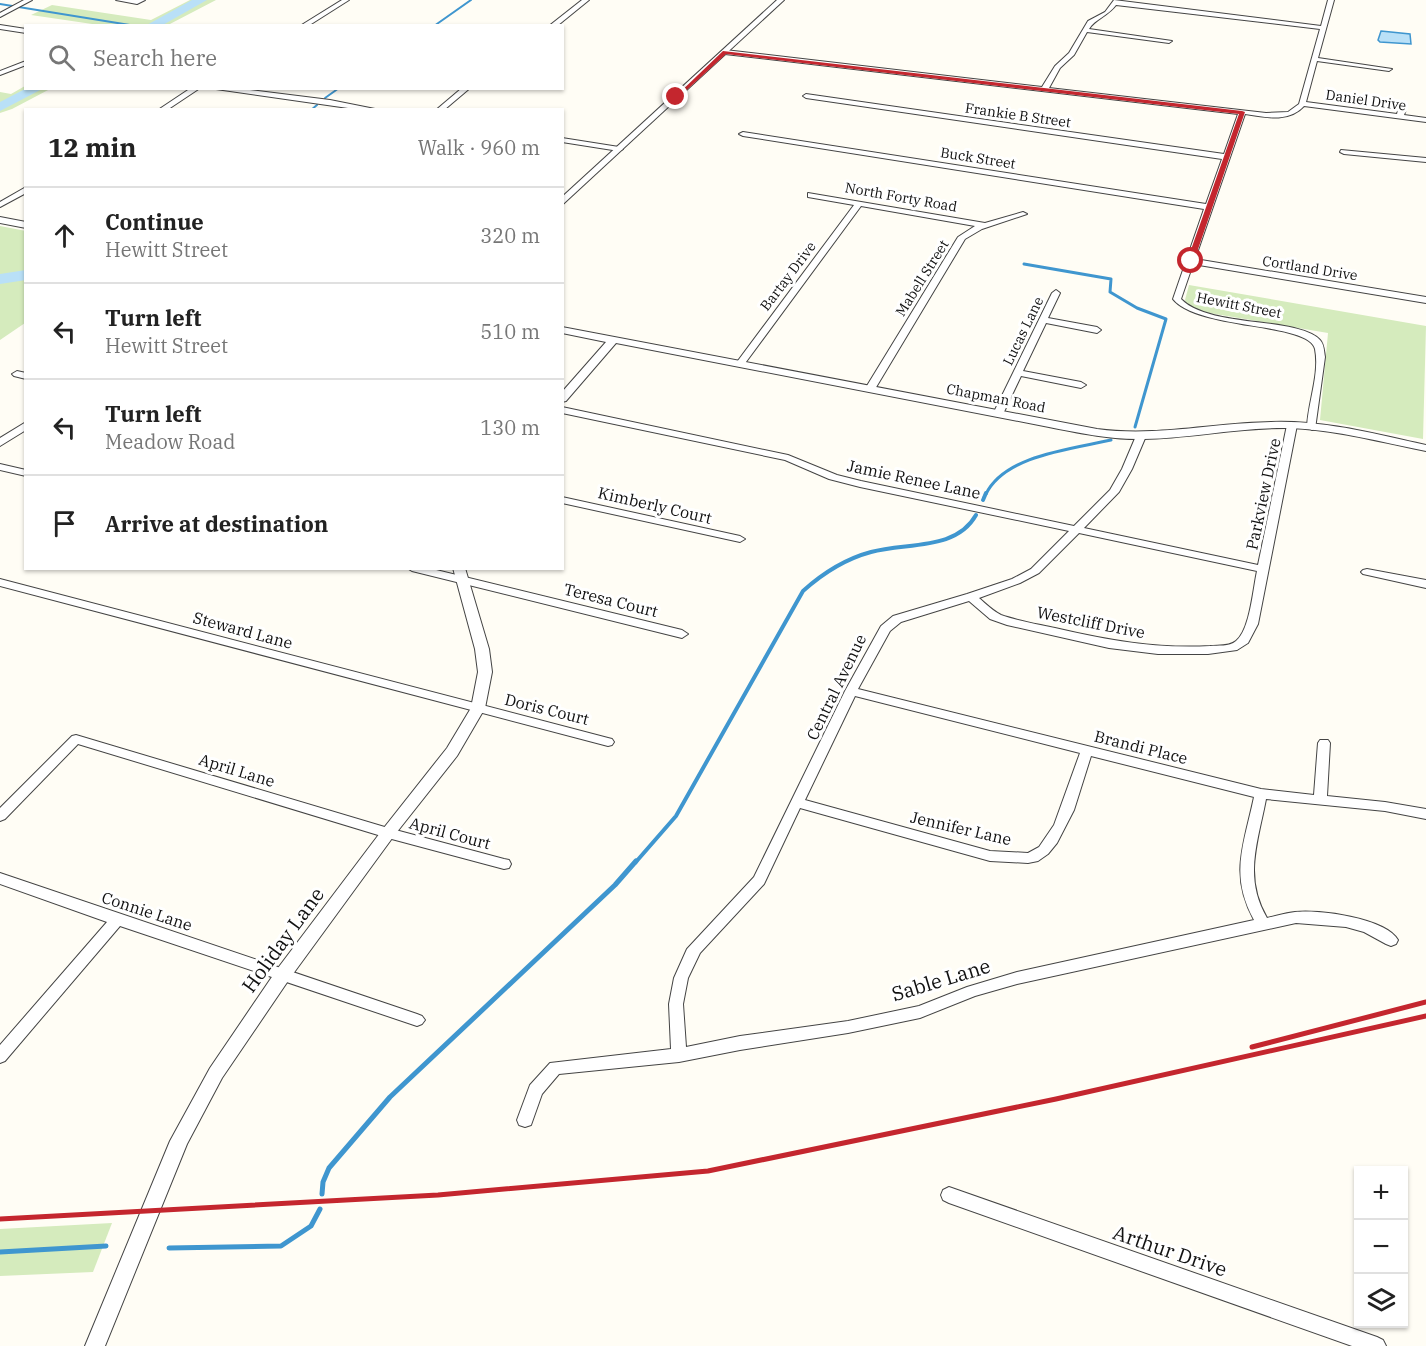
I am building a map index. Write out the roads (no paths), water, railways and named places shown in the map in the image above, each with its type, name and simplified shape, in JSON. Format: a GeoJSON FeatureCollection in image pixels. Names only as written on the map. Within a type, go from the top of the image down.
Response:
{"type":"FeatureCollection","features":[{"type":"Feature","properties":{"kind":"street"},"geometry":{"type":"LineString","coordinates":[[0,15],[30,0]]}},
{"type":"Feature","properties":{"kind":"street"},"geometry":{"type":"LineString","coordinates":[[119,0],[140,1]]}},
{"type":"Feature","properties":{"kind":"street"},"geometry":{"type":"LineString","coordinates":[[306,24],[346,0]]}},
{"type":"Feature","properties":{"kind":"street"},"geometry":{"type":"LineString","coordinates":[[555,24],[586,0]]}},
{"type":"Feature","properties":{"kind":"street"},"geometry":{"type":"LineString","coordinates":[[564,200],[781,0]]}},
{"type":"Feature","properties":{"kind":"street"},"geometry":{"type":"LineString","coordinates":[[725,52],[1242,112],[1285,115],[1297,111],[1302,104],[1331,0]]}},
{"type":"Feature","properties":{"kind":"street"},"geometry":{"type":"LineString","coordinates":[[1045,88],[1057,67],[1072,54],[1090,22],[1107,13],[1116,1],[1323,28]]}},
{"type":"Feature","properties":{"kind":"street"},"geometry":{"type":"LineString","coordinates":[[0,27],[24,31]]}},
{"type":"Feature","properties":{"kind":"street"},"geometry":{"type":"LineString","coordinates":[[1086,30],[1169,41]]}},
{"type":"Feature","properties":{"kind":"street"},"geometry":{"type":"LineString","coordinates":[[1314,59],[1389,69]]}},
{"type":"Feature","properties":{"kind":"street"},"geometry":{"type":"LineString","coordinates":[[0,72],[24,64]]}},
{"type":"Feature","properties":{"kind":"street"},"geometry":{"type":"LineString","coordinates":[[164,108],[194,90]]}},
{"type":"Feature","properties":{"kind":"street"},"geometry":{"type":"LineString","coordinates":[[226,90],[365,108]]}},
{"type":"Feature","properties":{"kind":"street"},"geometry":{"type":"LineString","coordinates":[[442,108],[464,90]]}},
{"type":"Feature","properties":{"kind":"street","name":"Frankie B Street"},"geometry":{"type":"LineString","coordinates":[[806,96],[1227,157]]}},
{"type":"Feature","properties":{"kind":"street"},"geometry":{"type":"LineString","coordinates":[[1394,102],[1402,110],[1400,117]]}},
{"type":"Feature","properties":{"kind":"street","name":"Daniel Drive"},"geometry":{"type":"LineString","coordinates":[[1302,104],[1426,120]]}},
{"type":"Feature","properties":{"kind":"street","name":"Hewitt Street"},"geometry":{"type":"LineString","coordinates":[[1242,112],[1177,299],[1185,308],[1205,314],[1294,330],[1320,345],[1312,426]]}},
{"type":"Feature","properties":{"kind":"street","name":"Buck Street"},"geometry":{"type":"LineString","coordinates":[[743,135],[1209,207]]}},
{"type":"Feature","properties":{"kind":"street"},"geometry":{"type":"LineString","coordinates":[[564,140],[620,149]]}},
{"type":"Feature","properties":{"kind":"street"},"geometry":{"type":"LineString","coordinates":[[1344,152],[1426,160]]}},
{"type":"Feature","properties":{"kind":"street"},"geometry":{"type":"LineString","coordinates":[[0,204],[24,190]]}},
{"type":"Feature","properties":{"kind":"street","name":"North Forty Road"},"geometry":{"type":"LineString","coordinates":[[811,195],[986,225]]}},
{"type":"Feature","properties":{"kind":"street","name":"Bartay Drive"},"geometry":{"type":"LineString","coordinates":[[740,364],[859,204]]}},
{"type":"Feature","properties":{"kind":"street","name":"Mabell Street"},"geometry":{"type":"LineString","coordinates":[[870,388],[962,237],[986,225],[1023,214]]}},
{"type":"Feature","properties":{"kind":"street"},"geometry":{"type":"LineString","coordinates":[[0,220],[24,225]]}},
{"type":"Feature","properties":{"kind":"street","name":"Cortland Drive"},"geometry":{"type":"LineString","coordinates":[[1191,261],[1426,300]]}},
{"type":"Feature","properties":{"kind":"street","name":"Lucas Lane"},"geometry":{"type":"LineString","coordinates":[[998,414],[1056,293]]}},
{"type":"Feature","properties":{"kind":"street"},"geometry":{"type":"LineString","coordinates":[[1043,320],[1098,330]]}},
{"type":"Feature","properties":{"kind":"street","name":"Chapman Road"},"geometry":{"type":"LineString","coordinates":[[564,330],[1079,429],[1141,436],[1292,425],[1312,426],[1426,448]]}},
{"type":"Feature","properties":{"kind":"street"},"geometry":{"type":"LineString","coordinates":[[564,397],[613,340]]}},
{"type":"Feature","properties":{"kind":"street"},"geometry":{"type":"LineString","coordinates":[[1018,373],[1081,385]]}},
{"type":"Feature","properties":{"kind":"street","name":"Jamie Renee Lane"},"geometry":{"type":"LineString","coordinates":[[564,410],[788,458],[833,477],[860,484],[1262,569]]}},
{"type":"Feature","properties":{"kind":"street","name":"Parkview Drive"},"geometry":{"type":"LineString","coordinates":[[1262,569],[1292,425]]}},
{"type":"Feature","properties":{"kind":"street"},"geometry":{"type":"LineString","coordinates":[[0,443],[24,426]]}},
{"type":"Feature","properties":{"kind":"street","name":"Central Avenue"},"geometry":{"type":"LineString","coordinates":[[679,1054],[676,1004],[681,978],[694,949],[759,880],[851,691],[885,629],[897,620],[971,597],[1016,581],[1035,571],[1114,492],[1141,436]]}},
{"type":"Feature","properties":{"kind":"street"},"geometry":{"type":"LineString","coordinates":[[0,467],[24,473]]}},
{"type":"Feature","properties":{"kind":"street","name":"Kimberly Court"},"geometry":{"type":"LineString","coordinates":[[564,500],[740,539]]}},
{"type":"Feature","properties":{"kind":"street","name":"Westcliff Drive"},"geometry":{"type":"LineString","coordinates":[[971,597],[994,616],[1011,622],[1126,648],[1161,652],[1226,649],[1239,644],[1249,634],[1262,569]]}},
{"type":"Feature","properties":{"kind":"street","name":"Teresa Court"},"geometry":{"type":"LineString","coordinates":[[425,570],[460,575],[682,634]]}},
{"type":"Feature","properties":{"kind":"street"},"geometry":{"type":"LineString","coordinates":[[1367,572],[1426,584]]}},
{"type":"Feature","properties":{"kind":"street","name":"Holiday Lane"},"geometry":{"type":"LineString","coordinates":[[95,1346],[179,1140],[216,1073],[284,973],[388,833],[452,752],[478,708],[485,672],[482,649],[460,575]]}},
{"type":"Feature","properties":{"kind":"street","name":"Steward Lane"},"geometry":{"type":"LineString","coordinates":[[0,582],[478,708]]}},
{"type":"Feature","properties":{"kind":"street","name":"Brandi Place"},"geometry":{"type":"LineString","coordinates":[[851,691],[1261,794],[1293,799],[1375,804],[1426,814]]}},
{"type":"Feature","properties":{"kind":"street","name":"Doris Court"},"geometry":{"type":"LineString","coordinates":[[478,708],[608,742]]}},
{"type":"Feature","properties":{"kind":"street","name":"April Lane"},"geometry":{"type":"LineString","coordinates":[[0,816],[76,739],[388,833]]}},
{"type":"Feature","properties":{"kind":"street"},"geometry":{"type":"LineString","coordinates":[[1320,800],[1323,743]]}},
{"type":"Feature","properties":{"kind":"street","name":"Jennifer Lane"},"geometry":{"type":"LineString","coordinates":[[798,803],[990,856],[1033,857],[1046,848],[1056,835],[1087,750]]}},
{"type":"Feature","properties":{"kind":"street"},"geometry":{"type":"LineString","coordinates":[[1261,794],[1248,865],[1247,884],[1251,902],[1263,923]]}},
{"type":"Feature","properties":{"kind":"street","name":"April Court"},"geometry":{"type":"LineString","coordinates":[[388,833],[504,864]]}},
{"type":"Feature","properties":{"kind":"street","name":"Connie Lane"},"geometry":{"type":"LineString","coordinates":[[0,878],[116,921],[284,973],[417,1020]]}},
{"type":"Feature","properties":{"kind":"street","name":"Sable Lane"},"geometry":{"type":"LineString","coordinates":[[525,1120],[536,1090],[555,1068],[679,1054],[848,1027],[920,1012],[972,991],[1017,978],[1296,917],[1327,918],[1376,929],[1391,940]]}},
{"type":"Feature","properties":{"kind":"street"},"geometry":{"type":"LineString","coordinates":[[0,1056],[116,921]]}},
{"type":"Feature","properties":{"kind":"street","name":"Arthur Drive"},"geometry":{"type":"LineString","coordinates":[[949,1195],[1377,1346]]}},
{"type":"Feature","properties":{"kind":"water"},"geometry":{"type":"Polygon","coordinates":[[[1381,31],[1410,34],[1411,44],[1380,42],[1378,40],[1381,31]]]}},
{"type":"Feature","properties":{"kind":"waterway"},"geometry":{"type":"LineString","coordinates":[[155,24],[201,0]]}},
{"type":"Feature","properties":{"kind":"waterway"},"geometry":{"type":"LineString","coordinates":[[437,24],[471,0]]}},
{"type":"Feature","properties":{"kind":"waterway"},"geometry":{"type":"LineString","coordinates":[[0,4],[124,24]]}},
{"type":"Feature","properties":{"kind":"waterway"},"geometry":{"type":"LineString","coordinates":[[0,107],[34,90]]}},
{"type":"Feature","properties":{"kind":"waterway"},"geometry":{"type":"LineString","coordinates":[[325,98],[336,90]]}},
{"type":"Feature","properties":{"kind":"waterway"},"geometry":{"type":"LineString","coordinates":[[313,108],[317,105]]}},
{"type":"Feature","properties":{"kind":"waterway"},"geometry":{"type":"LineString","coordinates":[[1024,264],[1111,279],[1110,292],[1137,308],[1166,319],[1135,427]]}},
{"type":"Feature","properties":{"kind":"waterway"},"geometry":{"type":"LineString","coordinates":[[0,279],[24,275]]}},
{"type":"Feature","properties":{"kind":"waterway"},"geometry":{"type":"LineString","coordinates":[[986,494],[995,481],[1008,470],[1024,462],[1059,451],[1111,440]]}},
{"type":"Feature","properties":{"kind":"waterway"},"geometry":{"type":"LineString","coordinates":[[983,500],[986,493]]}},
{"type":"Feature","properties":{"kind":"waterway"},"geometry":{"type":"LineString","coordinates":[[635,863],[676,816],[803,591],[818,578],[843,563],[871,552],[929,543],[956,535],[967,527],[976,515]]}},
{"type":"Feature","properties":{"kind":"waterway"},"geometry":{"type":"LineString","coordinates":[[322,1194],[323,1182],[329,1168],[390,1097],[615,885],[636,861]]}},
{"type":"Feature","properties":{"kind":"waterway"},"geometry":{"type":"LineString","coordinates":[[169,1248],[281,1246],[311,1226],[320,1209]]}},
{"type":"Feature","properties":{"kind":"waterway"},"geometry":{"type":"LineString","coordinates":[[0,1252],[106,1246]]}},
{"type":"Feature","properties":{"kind":"railway"},"geometry":{"type":"LineString","coordinates":[[1252,1047],[1426,1002]]}},
{"type":"Feature","properties":{"kind":"railway"},"geometry":{"type":"LineString","coordinates":[[0,1219],[438,1195],[708,1171],[1056,1099],[1426,1016]]}}]}
